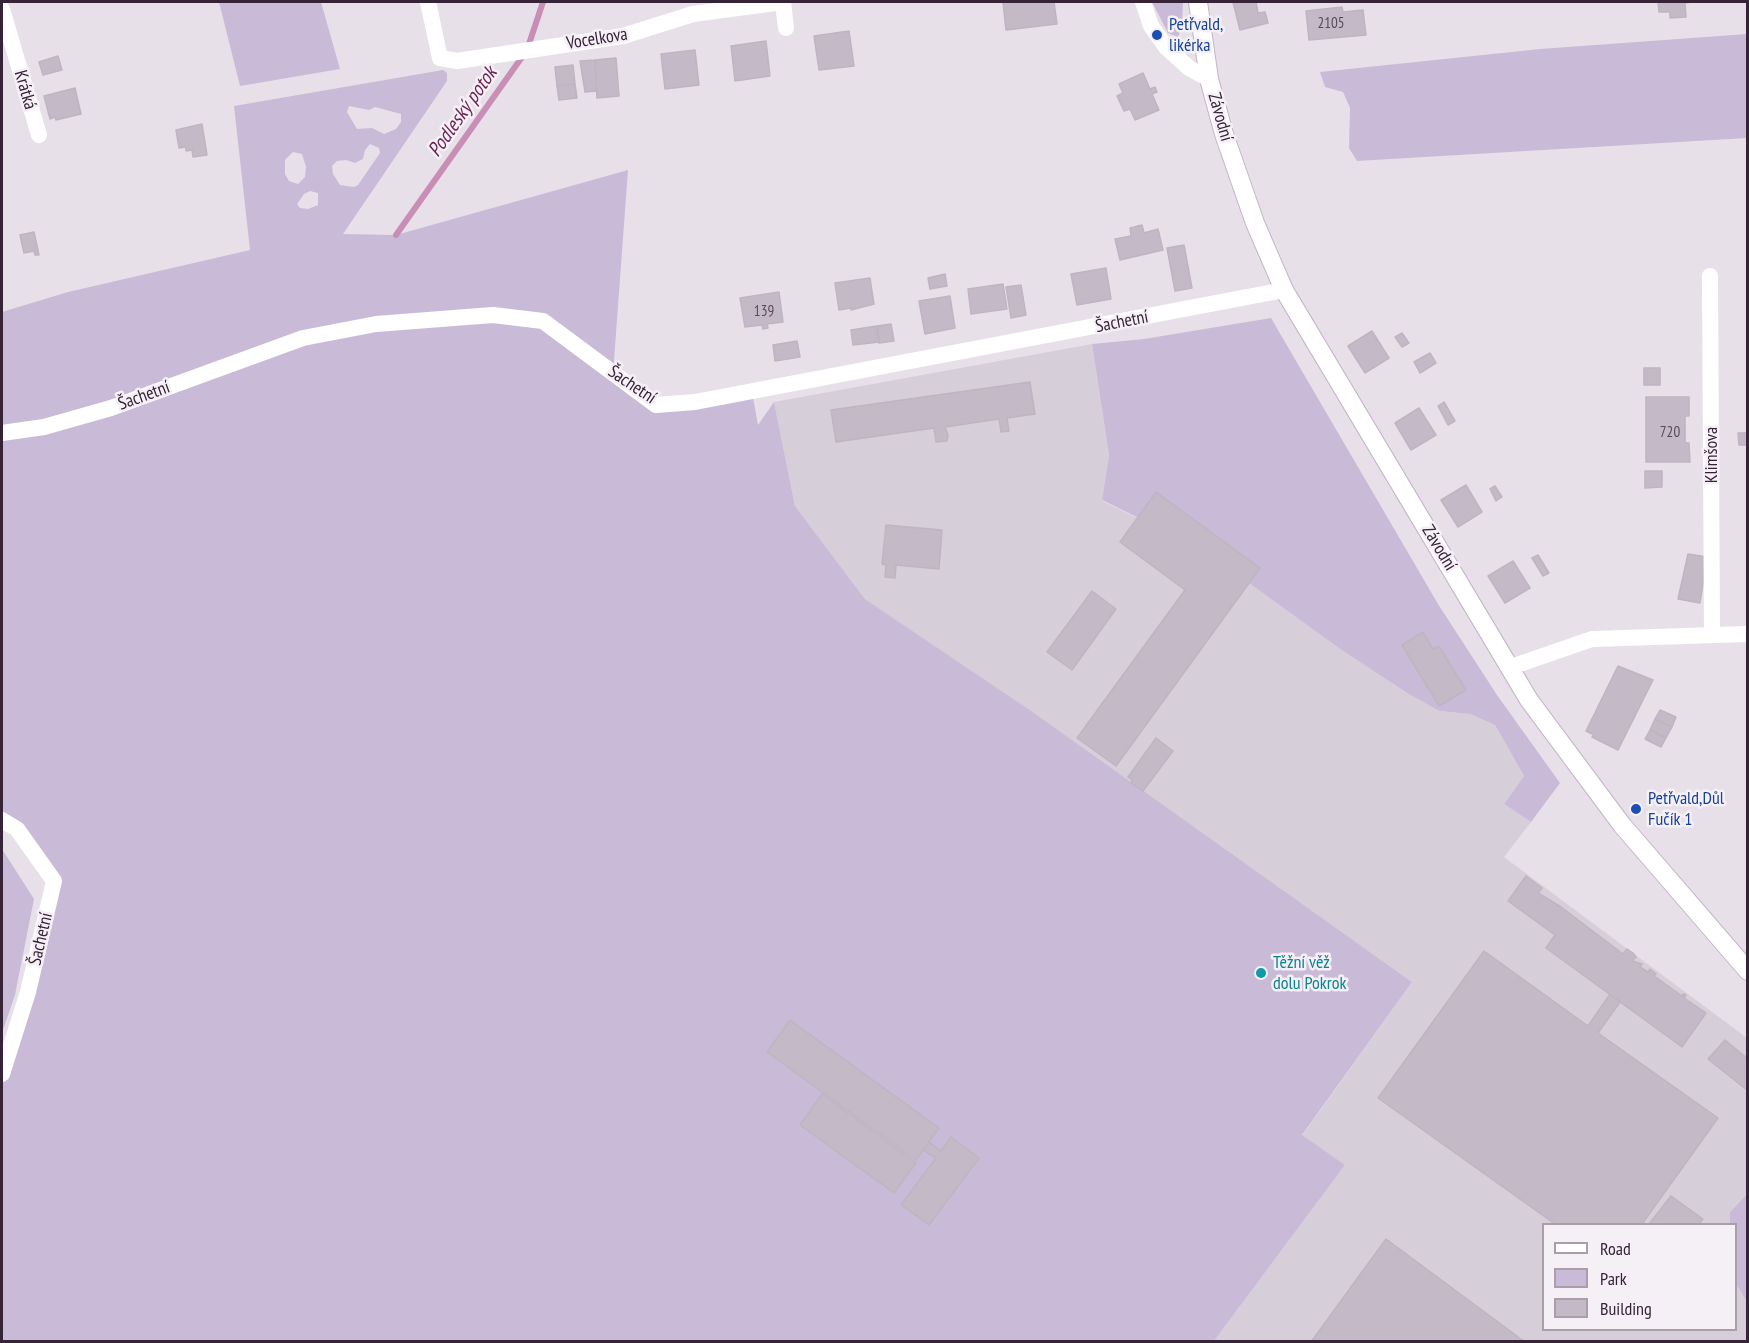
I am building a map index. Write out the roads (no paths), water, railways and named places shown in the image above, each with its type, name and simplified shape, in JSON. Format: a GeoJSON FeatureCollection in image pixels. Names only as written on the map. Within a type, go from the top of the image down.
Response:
{"type":"FeatureCollection","features":[{"type":"Feature","properties":{"kind":"street","name":"Vocelkova"},"geometry":{"type":"LineString","coordinates":[[428,2],[440,58],[457,61],[623,36],[693,14],[783,2],[786,28]]}},
{"type":"Feature","properties":{"kind":"street","name":"Závodní"},"geometry":{"type":"LineString","coordinates":[[1143,2],[1151,26],[1166,47],[1189,68],[1209,79]]}},
{"type":"Feature","properties":{"kind":"street","name":"Závodní"},"geometry":{"type":"LineString","coordinates":[[1198,2],[1209,79],[1241,186],[1284,290],[1529,700],[1615,816],[1748,971]]}},
{"type":"Feature","properties":{"kind":"street","name":"Krátká"},"geometry":{"type":"LineString","coordinates":[[2,9],[39,135]]}},
{"type":"Feature","properties":{"kind":"street","name":"Klimšova"},"geometry":{"type":"LineString","coordinates":[[1710,276],[1712,634]]}},
{"type":"Feature","properties":{"kind":"street","name":"Šachetní"},"geometry":{"type":"LineString","coordinates":[[2,433],[44,427],[111,408],[303,338],[376,324],[493,315],[543,321],[656,405],[695,402],[1284,290]]}},
{"type":"Feature","properties":{"kind":"street"},"geometry":{"type":"LineString","coordinates":[[1511,667],[1592,639],[1748,634]]}},
{"type":"Feature","properties":{"kind":"street","name":"Šachetní"},"geometry":{"type":"LineString","coordinates":[[2,820],[17,829],[54,881],[28,992],[2,1074]]}},
{"type":"Feature","properties":{"kind":"waterway","name":"Podleský potok"},"geometry":{"type":"LineString","coordinates":[[396,235],[527,50],[543,2]]}},
{"type":"Feature","properties":{"kind":"place","name":"Petřvald, likérka"},"geometry":{"type":"Point","coordinates":[1157,35]}},
{"type":"Feature","properties":{"kind":"place","name":"Petřvald,Důl Fučík 1"},"geometry":{"type":"Point","coordinates":[1636,809]}},
{"type":"Feature","properties":{"kind":"place","name":"Těžní věž dolu Pokrok"},"geometry":{"type":"Point","coordinates":[1261,973]}}]}
